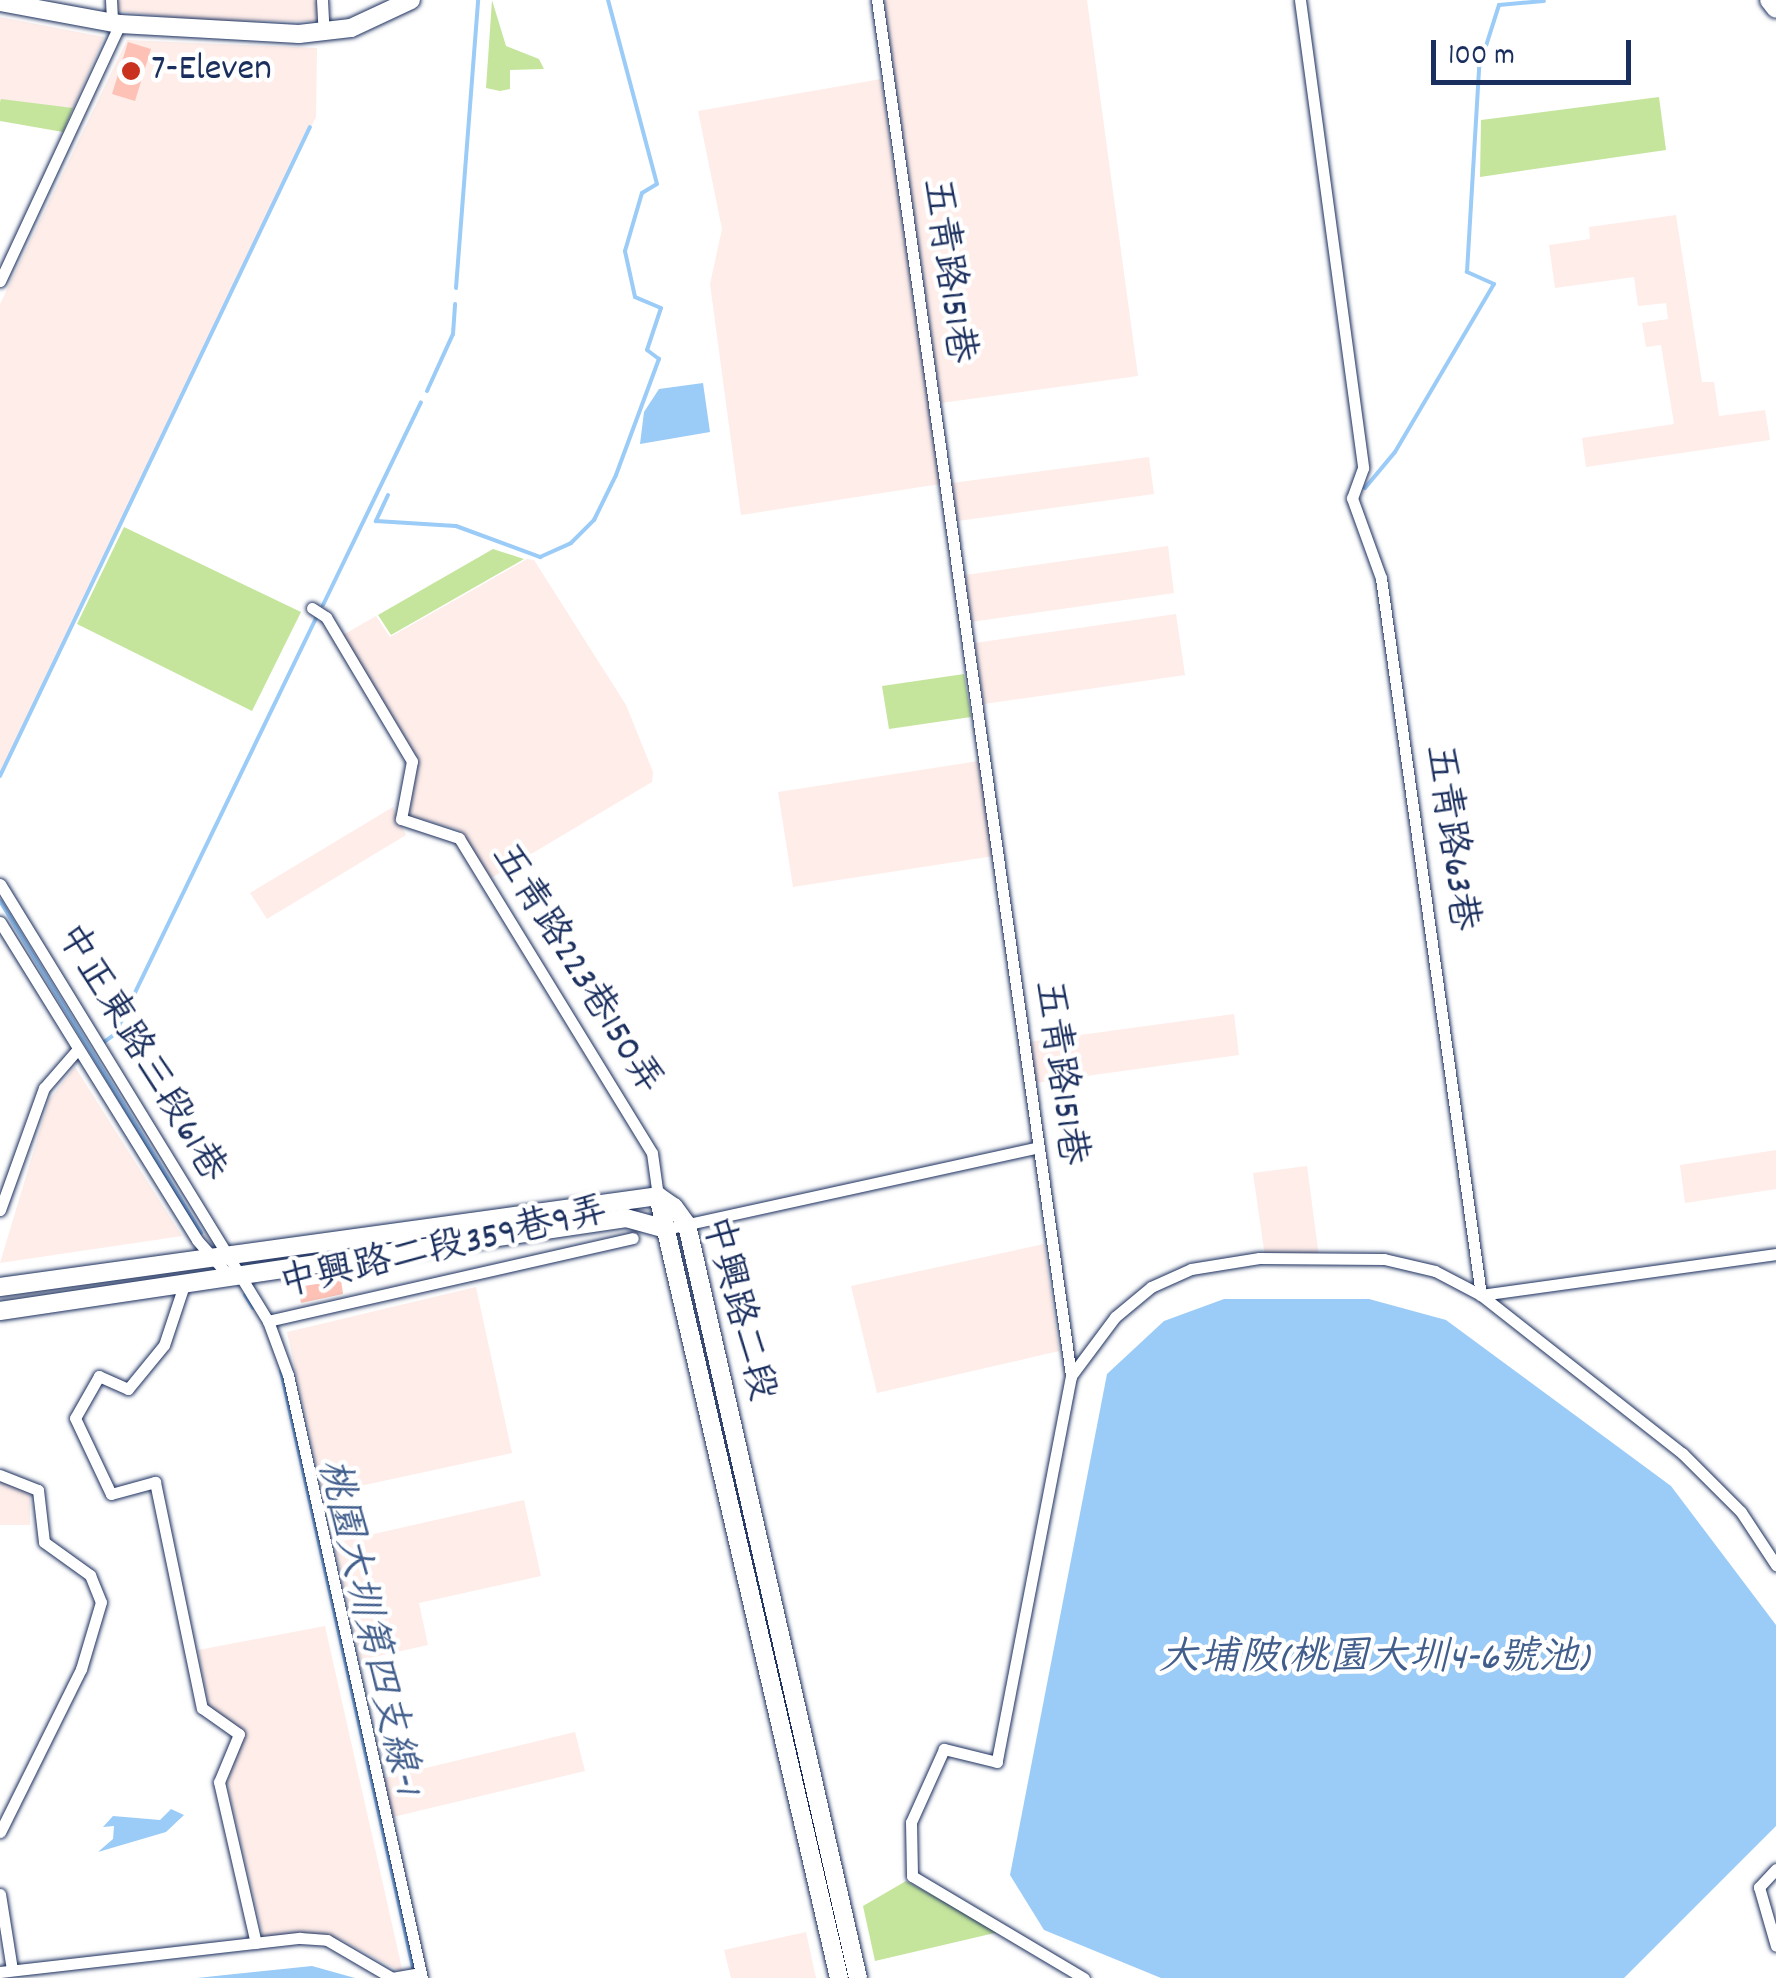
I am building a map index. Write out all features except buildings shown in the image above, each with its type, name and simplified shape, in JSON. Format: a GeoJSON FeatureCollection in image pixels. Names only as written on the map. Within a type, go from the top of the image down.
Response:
{"type":"FeatureCollection","features":[{"type":"Feature","properties":{"kind":"street"},"geometry":{"type":"LineString","coordinates":[[0,281],[116,23],[111,0]]}},
{"type":"Feature","properties":{"kind":"street"},"geometry":{"type":"LineString","coordinates":[[322,0],[324,32]]}},
{"type":"Feature","properties":{"kind":"street"},"geometry":{"type":"LineString","coordinates":[[0,2],[116,23],[324,32],[410,0]]}},
{"type":"Feature","properties":{"kind":"street","name":"五青路151巷"},"geometry":{"type":"LineString","coordinates":[[876,0],[1071,1376],[997,1762],[944,1749],[909,1837],[912,1876],[1084,1978]]}},
{"type":"Feature","properties":{"kind":"street","name":"五青路63巷"},"geometry":{"type":"LineString","coordinates":[[1300,0],[1363,468],[1352,498],[1381,578],[1482,1296]]}},
{"type":"Feature","properties":{"kind":"street"},"geometry":{"type":"LineString","coordinates":[[1768,0],[1776,9]]}},
{"type":"Feature","properties":{"kind":"street","name":"五青路223巷150弄"},"geometry":{"type":"LineString","coordinates":[[312,608],[326,617],[412,761],[401,819],[458,838],[652,1153],[658,1196]]}},
{"type":"Feature","properties":{"kind":"street","name":"中正東路三段61巷"},"geometry":{"type":"LineString","coordinates":[[0,884],[217,1256]]}},
{"type":"Feature","properties":{"kind":"street"},"geometry":{"type":"LineString","coordinates":[[0,922],[77,1050],[217,1256],[239,1279],[268,1321],[288,1375],[418,1975],[392,1978],[326,1940],[256,1943],[6,1971],[0,1894]]}},
{"type":"Feature","properties":{"kind":"street"},"geometry":{"type":"LineString","coordinates":[[0,1210],[44,1088],[77,1050]]}},
{"type":"Feature","properties":{"kind":"street"},"geometry":{"type":"LineString","coordinates":[[658,1196],[666,1230],[1038,1148]]}},
{"type":"Feature","properties":{"kind":"street","name":"中興路二段"},"geometry":{"type":"LineString","coordinates":[[0,1287],[658,1196],[687,1225],[858,1978]]}},
{"type":"Feature","properties":{"kind":"street","name":"中興路二段"},"geometry":{"type":"LineString","coordinates":[[0,1310],[239,1279],[626,1218],[666,1230],[839,1978]]}},
{"type":"Feature","properties":{"kind":"street","name":"中興路二段359巷9弄"},"geometry":{"type":"LineString","coordinates":[[268,1321],[633,1238]]}},
{"type":"Feature","properties":{"kind":"street"},"geometry":{"type":"LineString","coordinates":[[1482,1296],[1776,1254]]}},
{"type":"Feature","properties":{"kind":"street"},"geometry":{"type":"LineString","coordinates":[[1071,1376],[1115,1317],[1151,1286],[1191,1269],[1259,1258],[1384,1259],[1434,1271],[1482,1296],[1682,1452],[1740,1512],[1776,1565]]}},
{"type":"Feature","properties":{"kind":"street"},"geometry":{"type":"LineString","coordinates":[[184,1285],[164,1345],[128,1389],[99,1376],[74,1418],[111,1494],[154,1482],[202,1708],[239,1734],[219,1782],[256,1943]]}},
{"type":"Feature","properties":{"kind":"street"},"geometry":{"type":"LineString","coordinates":[[0,1474],[38,1490],[44,1542],[90,1575],[101,1602],[81,1669],[0,1832]]}},
{"type":"Feature","properties":{"kind":"street"},"geometry":{"type":"LineString","coordinates":[[760,1638],[781,1633]]}},
{"type":"Feature","properties":{"kind":"street"},"geometry":{"type":"LineString","coordinates":[[1776,1869],[1759,1886],[1776,1946]]}},
{"type":"Feature","properties":{"kind":"shaded area"},"geometry":{"type":"Polygon","coordinates":[[[117,0],[319,0],[320,21],[205,21],[118,11],[117,0]]]}},
{"type":"Feature","properties":{"kind":"shaded area"},"geometry":{"type":"Polygon","coordinates":[[[884,0],[1087,0],[1138,376],[941,403],[884,0]]]}},
{"type":"Feature","properties":{"kind":"shaded area"},"geometry":{"type":"Polygon","coordinates":[[[0,17],[104,37],[73,108],[0,102],[0,17]]]}},
{"type":"Feature","properties":{"kind":"shaded area"},"geometry":{"type":"Polygon","coordinates":[[[127,40],[317,48],[316,117],[0,773],[0,304],[127,40]]]}},
{"type":"Feature","properties":{"kind":"shaded area"},"geometry":{"type":"Polygon","coordinates":[[[881,79],[940,484],[741,515],[710,284],[722,229],[698,111],[881,79]]]}},
{"type":"Feature","properties":{"kind":"shaded area"},"geometry":{"type":"Polygon","coordinates":[[[1676,215],[1702,382],[1714,382],[1719,416],[1765,410],[1770,440],[1586,467],[1582,438],[1674,424],[1661,345],[1646,347],[1642,323],[1668,319],[1666,303],[1638,306],[1634,277],[1555,288],[1549,245],[1590,239],[1589,227],[1676,215]]]}},
{"type":"Feature","properties":{"kind":"shaded area"},"geometry":{"type":"Polygon","coordinates":[[[1149,457],[1154,494],[958,521],[952,483],[1149,457]]]}},
{"type":"Feature","properties":{"kind":"shaded area"},"geometry":{"type":"Polygon","coordinates":[[[1168,546],[1174,593],[971,622],[965,575],[1168,546]]]}},
{"type":"Feature","properties":{"kind":"shaded area"},"geometry":{"type":"Polygon","coordinates":[[[527,559],[534,560],[626,705],[653,772],[652,782],[491,878],[460,830],[409,816],[419,760],[343,635],[376,616],[390,637],[527,559]]]}},
{"type":"Feature","properties":{"kind":"shaded area"},"geometry":{"type":"Polygon","coordinates":[[[1176,614],[1185,675],[984,704],[975,643],[1176,614]]]}},
{"type":"Feature","properties":{"kind":"shaded area"},"geometry":{"type":"Polygon","coordinates":[[[979,761],[994,856],[793,887],[778,792],[979,761]]]}},
{"type":"Feature","properties":{"kind":"shaded area"},"geometry":{"type":"Polygon","coordinates":[[[393,807],[406,835],[267,919],[250,893],[393,807]]]}},
{"type":"Feature","properties":{"kind":"shaded area"},"geometry":{"type":"Polygon","coordinates":[[[1234,1014],[1239,1055],[1035,1083],[1029,1042],[1234,1014]]]}},
{"type":"Feature","properties":{"kind":"shaded area"},"geometry":{"type":"Polygon","coordinates":[[[75,1067],[182,1236],[0,1263],[49,1100],[75,1067]]]}},
{"type":"Feature","properties":{"kind":"shaded area"},"geometry":{"type":"Polygon","coordinates":[[[1776,1150],[1776,1189],[1685,1203],[1680,1165],[1776,1150]]]}},
{"type":"Feature","properties":{"kind":"shaded area"},"geometry":{"type":"Polygon","coordinates":[[[1307,1166],[1319,1257],[1265,1257],[1253,1173],[1307,1166]]]}},
{"type":"Feature","properties":{"kind":"shaded area"},"geometry":{"type":"Polygon","coordinates":[[[1044,1244],[1059,1351],[877,1393],[851,1286],[1044,1244]]]}},
{"type":"Feature","properties":{"kind":"shaded area"},"geometry":{"type":"Polygon","coordinates":[[[476,1287],[512,1453],[323,1494],[287,1332],[476,1287]]]}},
{"type":"Feature","properties":{"kind":"shaded area"},"geometry":{"type":"Polygon","coordinates":[[[0,1478],[30,1490],[30,1525],[0,1525],[0,1478]]]}},
{"type":"Feature","properties":{"kind":"shaded area"},"geometry":{"type":"Polygon","coordinates":[[[524,1500],[541,1576],[419,1603],[428,1645],[361,1660],[334,1543],[524,1500]]]}},
{"type":"Feature","properties":{"kind":"shaded area"},"geometry":{"type":"Polygon","coordinates":[[[325,1626],[403,1973],[340,1939],[263,1936],[227,1783],[244,1734],[210,1711],[198,1650],[325,1626]]]}},
{"type":"Feature","properties":{"kind":"shaded area"},"geometry":{"type":"Polygon","coordinates":[[[575,1732],[585,1771],[393,1817],[384,1778],[575,1732]]]}},
{"type":"Feature","properties":{"kind":"shaded area"},"geometry":{"type":"Polygon","coordinates":[[[806,1932],[816,1978],[731,1978],[724,1950],[806,1932]]]}},
{"type":"Feature","properties":{"kind":"green space"},"geometry":{"type":"Polygon","coordinates":[[[492,0],[506,46],[539,59],[544,69],[510,70],[510,89],[500,91],[486,88],[492,0]]]}},
{"type":"Feature","properties":{"kind":"green space"},"geometry":{"type":"Polygon","coordinates":[[[1659,97],[1666,150],[1480,177],[1481,120],[1659,97]]]}},
{"type":"Feature","properties":{"kind":"green space"},"geometry":{"type":"Polygon","coordinates":[[[1,99],[73,108],[63,132],[0,121],[1,99]]]}},
{"type":"Feature","properties":{"kind":"green space"},"geometry":{"type":"Polygon","coordinates":[[[124,527],[301,612],[252,711],[77,624],[124,527]]]}},
{"type":"Feature","properties":{"kind":"green space"},"geometry":{"type":"Polygon","coordinates":[[[493,549],[524,559],[391,635],[378,615],[493,549]]]}},
{"type":"Feature","properties":{"kind":"green space"},"geometry":{"type":"Polygon","coordinates":[[[964,674],[971,717],[889,729],[882,686],[964,674]]]}},
{"type":"Feature","properties":{"kind":"green space"},"geometry":{"type":"Polygon","coordinates":[[[906,1881],[999,1932],[875,1961],[863,1906],[906,1881]]]}},
{"type":"Feature","properties":{"kind":"water"},"geometry":{"type":"Polygon","coordinates":[[[703,383],[710,432],[640,444],[644,412],[659,389],[703,383]]]}},
{"type":"Feature","properties":{"kind":"water","name":"大埔陂(桃園大圳4-6號池)"},"geometry":{"type":"Polygon","coordinates":[[[1224,1299],[1369,1299],[1446,1320],[1671,1486],[1776,1625],[1776,1826],[1624,1978],[1161,1978],[1044,1930],[1010,1875],[1107,1374],[1164,1321],[1224,1299]]]}},
{"type":"Feature","properties":{"kind":"water"},"geometry":{"type":"Polygon","coordinates":[[[171,1809],[184,1815],[166,1832],[98,1852],[113,1839],[114,1826],[103,1827],[113,1816],[160,1820],[171,1809]]]}},
{"type":"Feature","properties":{"kind":"water"},"geometry":{"type":"Polygon","coordinates":[[[312,1966],[355,1978],[197,1978],[312,1966]]]}},
{"type":"Feature","properties":{"kind":"waterway"},"geometry":{"type":"LineString","coordinates":[[456,288],[478,0]]}},
{"type":"Feature","properties":{"kind":"waterway"},"geometry":{"type":"LineString","coordinates":[[388,495],[376,521],[456,526],[540,557],[571,543],[594,520],[616,475],[659,359],[647,350],[661,308],[635,297],[625,251],[642,193],[657,184],[608,0]]}},
{"type":"Feature","properties":{"kind":"waterway"},"geometry":{"type":"LineString","coordinates":[[1365,488],[1395,452],[1494,284],[1467,272],[1479,68],[1499,5],[1544,1]]}},
{"type":"Feature","properties":{"kind":"waterway"},"geometry":{"type":"LineString","coordinates":[[0,776],[310,127]]}},
{"type":"Feature","properties":{"kind":"waterway"},"geometry":{"type":"LineString","coordinates":[[427,391],[453,334],[455,304]]}},
{"type":"Feature","properties":{"kind":"waterway"},"geometry":{"type":"LineString","coordinates":[[323,605],[421,402]]}},
{"type":"Feature","properties":{"kind":"waterway"},"geometry":{"type":"LineString","coordinates":[[104,1042],[115,1034],[317,616]]}},
{"type":"Feature","properties":{"kind":"waterway","name":"桃園大圳第四支線-1"},"geometry":{"type":"LineString","coordinates":[[0,901],[201,1233]]}},
{"type":"Feature","properties":{"kind":"waterway","name":"桃園大圳第四支線-1"},"geometry":{"type":"LineString","coordinates":[[245,1295],[253,1308]]}},
{"type":"Feature","properties":{"kind":"waterway","name":"桃園大圳第四支線-1"},"geometry":{"type":"LineString","coordinates":[[281,1371],[414,1972]]}},
{"type":"Feature","properties":{"kind":"place","name":"7-Eleven"},"geometry":{"type":"Point","coordinates":[131,71]}}]}
